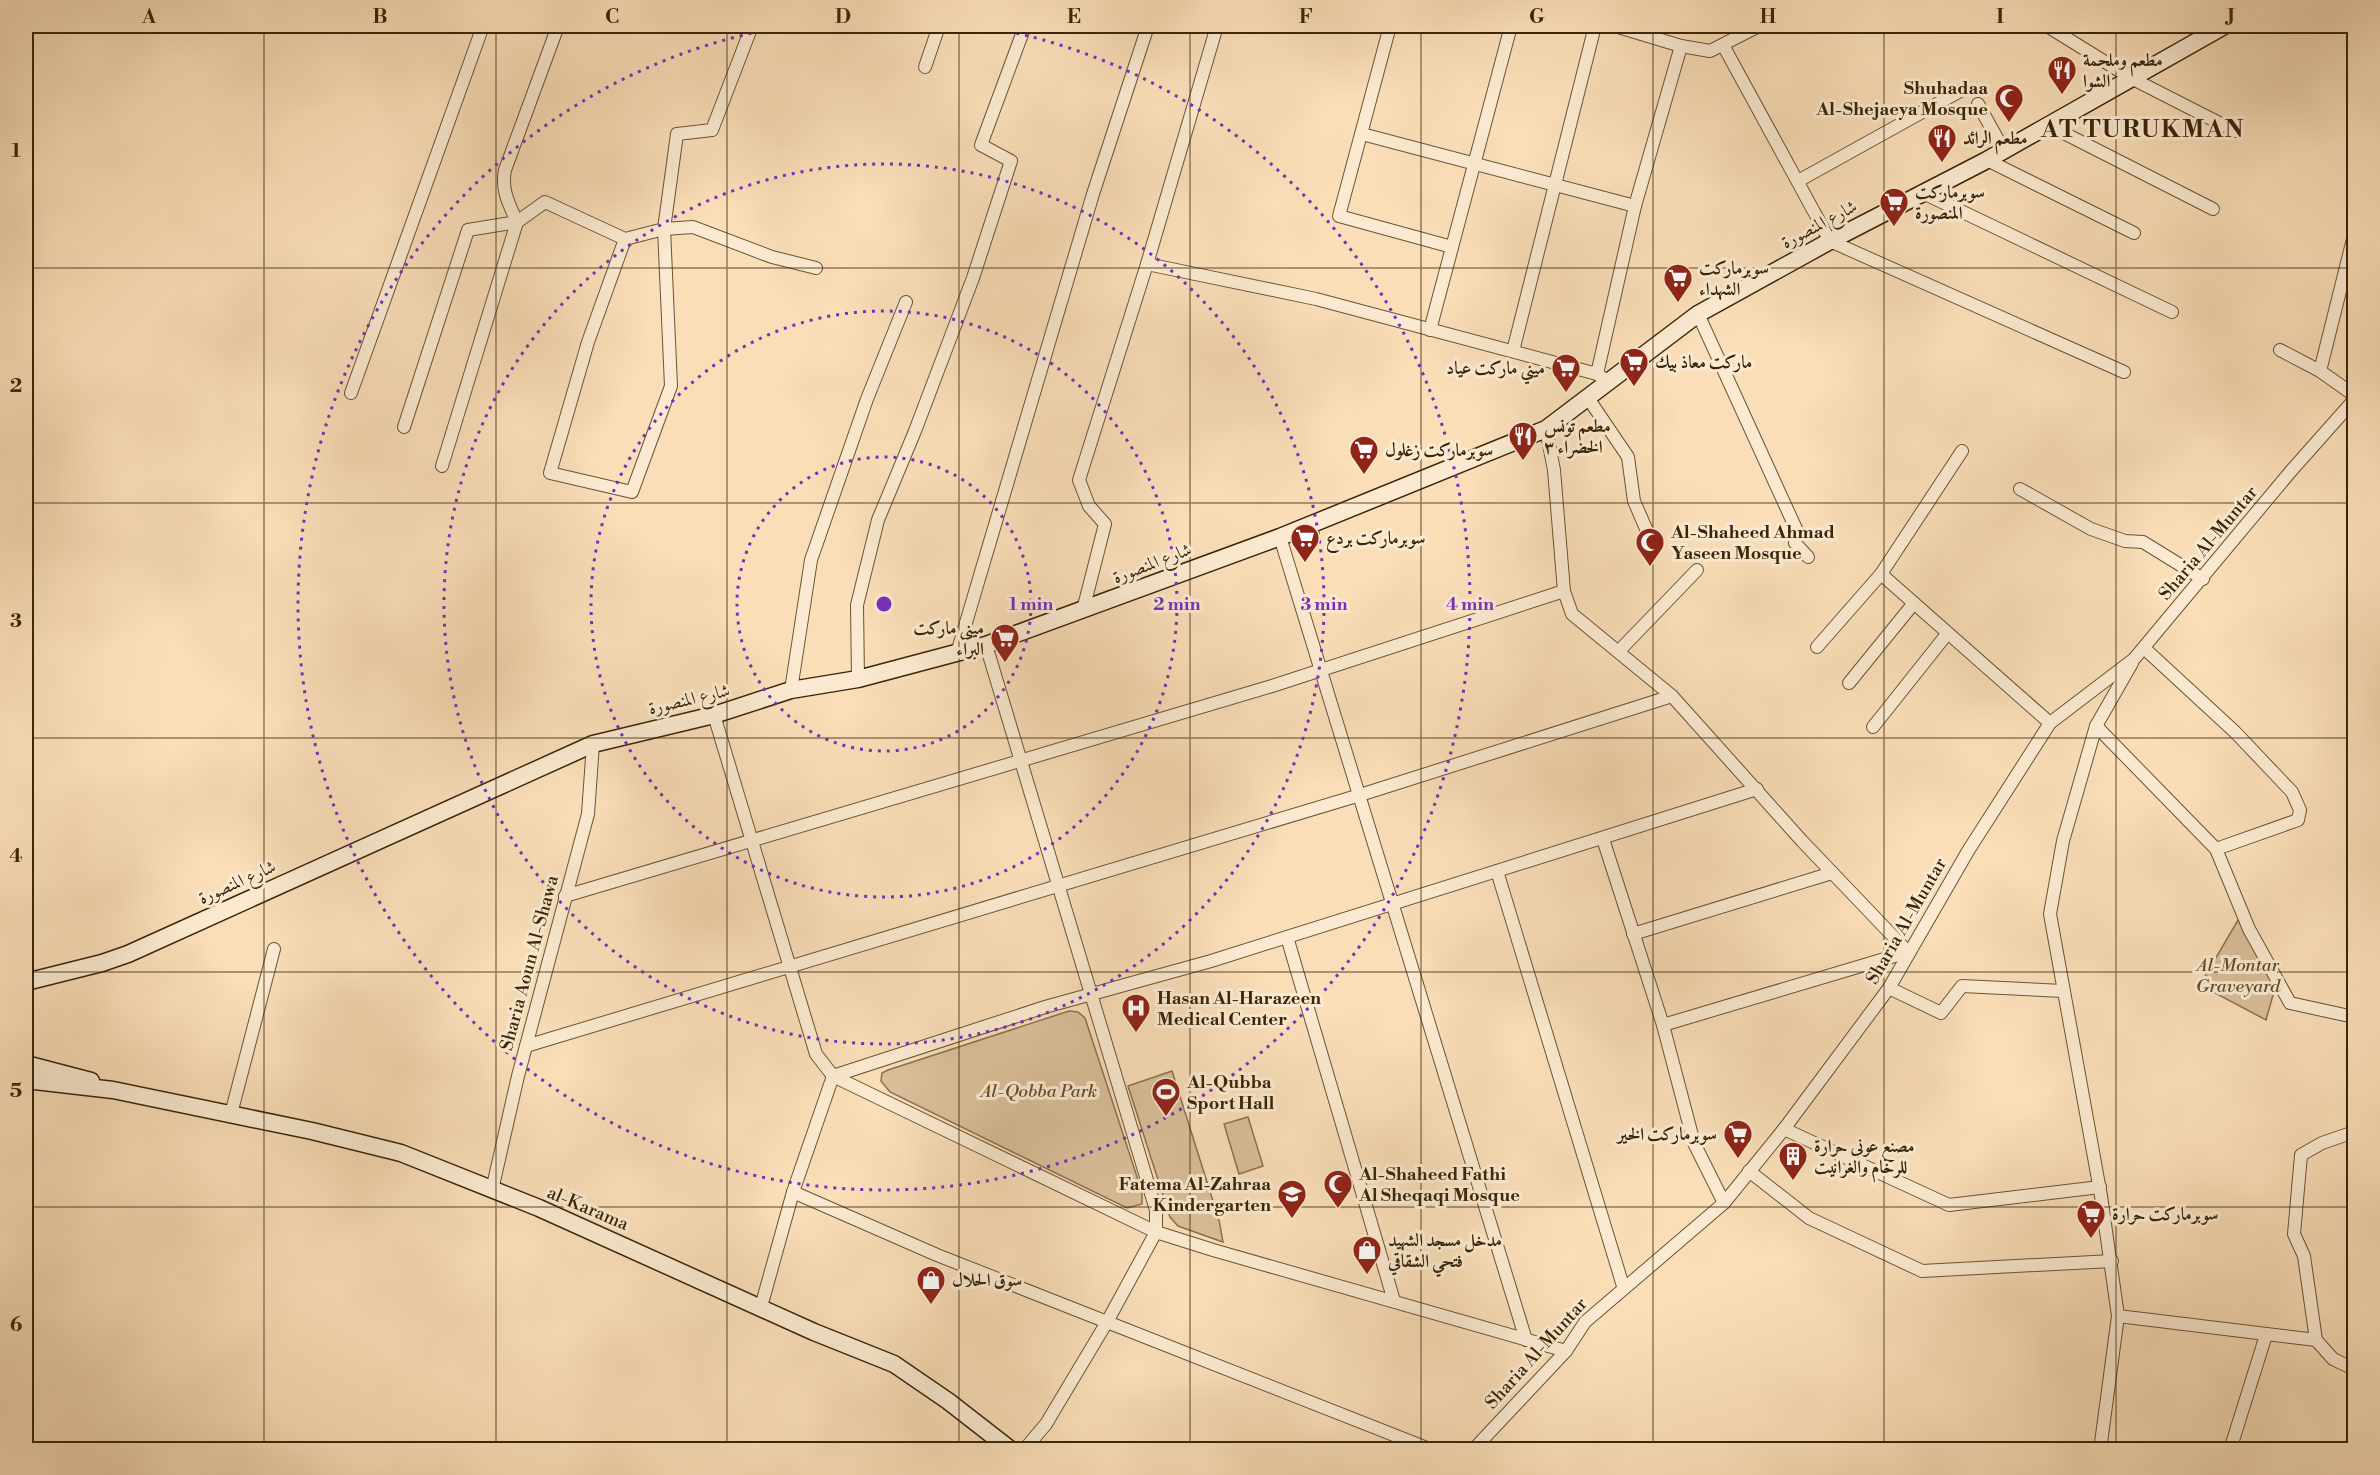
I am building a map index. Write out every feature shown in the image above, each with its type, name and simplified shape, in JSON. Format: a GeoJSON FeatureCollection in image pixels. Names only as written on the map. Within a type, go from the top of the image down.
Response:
{"type":"FeatureCollection","features":[{"type":"Feature","properties":{"kind":"main road","name":"شارع المنصورة"},"geometry":{"type":"LineString","coordinates":[[26,982],[128,954],[592,744],[714,715],[791,690],[858,679],[986,645],[1280,537],[1546,429],[1588,398],[1603,378],[1698,314],[1921,192],[1987,160],[2224,26]]}},
{"type":"Feature","properties":{"kind":"main road","name":"al-Karama"},"geometry":{"type":"LineString","coordinates":[[26,1064],[87,1079],[113,1090]]}},
{"type":"Feature","properties":{"kind":"main road","name":"al-Karama"},"geometry":{"type":"LineString","coordinates":[[26,1080],[113,1090],[401,1153],[637,1250],[761,1307],[894,1364],[948,1401],[1011,1449]]}},
{"type":"Feature","properties":{"kind":"street"},"geometry":{"type":"LineString","coordinates":[[351,393],[483,26]]}},
{"type":"Feature","properties":{"kind":"street"},"geometry":{"type":"LineString","coordinates":[[442,466],[517,222],[505,194],[503,181],[558,26]]}},
{"type":"Feature","properties":{"kind":"street"},"geometry":{"type":"LineString","coordinates":[[624,239],[588,342],[550,473],[632,492],[671,386],[664,229],[677,134],[712,130],[752,26]]}},
{"type":"Feature","properties":{"kind":"street"},"geometry":{"type":"LineString","coordinates":[[925,68],[939,26]]}},
{"type":"Feature","properties":{"kind":"street"},"geometry":{"type":"LineString","coordinates":[[858,679],[857,605],[878,520],[915,431],[973,278],[1011,161],[981,145],[1025,26]]}},
{"type":"Feature","properties":{"kind":"street"},"geometry":{"type":"LineString","coordinates":[[957,653],[1093,194],[1148,26]]}},
{"type":"Feature","properties":{"kind":"street"},"geometry":{"type":"LineString","coordinates":[[1083,610],[1105,524],[1089,506],[1079,480],[1147,264],[1216,26]]}},
{"type":"Feature","properties":{"kind":"street"},"geometry":{"type":"LineString","coordinates":[[1390,26],[1339,216],[1452,247]]}},
{"type":"Feature","properties":{"kind":"street"},"geometry":{"type":"LineString","coordinates":[[1430,330],[1476,164],[1491,93],[1511,26]]}},
{"type":"Feature","properties":{"kind":"street"},"geometry":{"type":"LineString","coordinates":[[1513,351],[1595,26]]}},
{"type":"Feature","properties":{"kind":"street"},"geometry":{"type":"LineString","coordinates":[[1616,26],[1681,46],[1710,51],[1759,26]]}},
{"type":"Feature","properties":{"kind":"street"},"geometry":{"type":"LineString","coordinates":[[2047,26],[2132,78],[2235,131]]}},
{"type":"Feature","properties":{"kind":"street"},"geometry":{"type":"LineString","coordinates":[[1723,45],[1830,241],[2124,372]]}},
{"type":"Feature","properties":{"kind":"street"},"geometry":{"type":"LineString","coordinates":[[1147,264],[1316,299],[1513,351],[1603,378],[1635,206],[1681,46]]}},
{"type":"Feature","properties":{"kind":"street"},"geometry":{"type":"LineString","coordinates":[[1798,181],[1962,90]]}},
{"type":"Feature","properties":{"kind":"street"},"geometry":{"type":"LineString","coordinates":[[1978,104],[2003,149]]}},
{"type":"Feature","properties":{"kind":"street"},"geometry":{"type":"LineString","coordinates":[[2048,125],[2213,209]]}},
{"type":"Feature","properties":{"kind":"street"},"geometry":{"type":"LineString","coordinates":[[1362,134],[1635,206]]}},
{"type":"Feature","properties":{"kind":"street"},"geometry":{"type":"LineString","coordinates":[[1987,160],[2134,233]]}},
{"type":"Feature","properties":{"kind":"street"},"geometry":{"type":"LineString","coordinates":[[1921,192],[2172,312]]}},
{"type":"Feature","properties":{"kind":"street"},"geometry":{"type":"LineString","coordinates":[[404,427],[468,230],[517,222],[544,202],[624,239],[664,229],[693,227],[772,257],[816,268]]}},
{"type":"Feature","properties":{"kind":"street"},"geometry":{"type":"LineString","coordinates":[[2320,371],[2355,235]]}},
{"type":"Feature","properties":{"kind":"street"},"geometry":{"type":"LineString","coordinates":[[791,690],[811,560],[867,399],[906,302]]}},
{"type":"Feature","properties":{"kind":"street"},"geometry":{"type":"LineString","coordinates":[[1698,314],[1797,531],[1796,543],[1808,557]]}},
{"type":"Feature","properties":{"kind":"street"},"geometry":{"type":"LineString","coordinates":[[2280,350],[2320,371],[2355,395]]}},
{"type":"Feature","properties":{"kind":"street"},"geometry":{"type":"LineString","coordinates":[[1588,398],[1628,457],[1634,501],[1647,531]]}},
{"type":"Feature","properties":{"kind":"street","name":"Sharia Al-Muntar"},"geometry":{"type":"LineString","coordinates":[[1473,1449],[1566,1351],[1585,1322],[1623,1286],[1724,1203],[1784,1130],[1889,988],[1968,851],[2050,723],[2134,659],[2291,471],[2355,400]]}},
{"type":"Feature","properties":{"kind":"street"},"geometry":{"type":"LineString","coordinates":[[1546,429],[1554,470],[1564,591],[1572,614],[1672,696],[1908,952],[1663,1025]]}},
{"type":"Feature","properties":{"kind":"street"},"geometry":{"type":"LineString","coordinates":[[1817,647],[1881,574],[1962,451]]}},
{"type":"Feature","properties":{"kind":"street"},"geometry":{"type":"LineString","coordinates":[[2020,489],[2091,529],[2125,541],[2143,542],[2203,579]]}},
{"type":"Feature","properties":{"kind":"street"},"geometry":{"type":"LineString","coordinates":[[1280,537],[1526,1340]]}},
{"type":"Feature","properties":{"kind":"street"},"geometry":{"type":"LineString","coordinates":[[1619,651],[1696,570]]}},
{"type":"Feature","properties":{"kind":"street"},"geometry":{"type":"LineString","coordinates":[[1881,574],[2050,723]]}},
{"type":"Feature","properties":{"kind":"street"},"geometry":{"type":"LineString","coordinates":[[565,896],[1021,758],[1272,686],[1564,591]]}},
{"type":"Feature","properties":{"kind":"street"},"geometry":{"type":"LineString","coordinates":[[1849,683],[1914,603]]}},
{"type":"Feature","properties":{"kind":"street"},"geometry":{"type":"LineString","coordinates":[[1873,727],[1947,634]]}},
{"type":"Feature","properties":{"kind":"street"},"geometry":{"type":"LineString","coordinates":[[986,645],[1156,1210],[1156,1232],[1107,1322],[1046,1424],[1024,1449]]}},
{"type":"Feature","properties":{"kind":"street"},"geometry":{"type":"LineString","coordinates":[[2144,648],[2243,741],[2292,792],[2300,810],[2298,820],[2281,828],[2216,849]]}},
{"type":"Feature","properties":{"kind":"street"},"geometry":{"type":"LineString","coordinates":[[2100,1449],[2118,1316],[2100,1187],[2062,991],[2050,914],[2063,841],[2096,726],[2134,659]]}},
{"type":"Feature","properties":{"kind":"street"},"geometry":{"type":"LineString","coordinates":[[526,1046],[1360,795],[1672,696]]}},
{"type":"Feature","properties":{"kind":"street"},"geometry":{"type":"LineString","coordinates":[[714,715],[754,838],[816,1054],[833,1076],[1156,1232],[1566,1351]]}},
{"type":"Feature","properties":{"kind":"street"},"geometry":{"type":"LineString","coordinates":[[2096,726],[2216,849],[2249,929],[2290,1003],[2355,1017]]}},
{"type":"Feature","properties":{"kind":"street","name":"Sharia Aoun Al-Shawa"},"geometry":{"type":"LineString","coordinates":[[492,1190],[526,1046],[588,814],[592,744]]}},
{"type":"Feature","properties":{"kind":"street"},"geometry":{"type":"LineString","coordinates":[[833,1076],[1090,993],[1211,961],[1756,789]]}},
{"type":"Feature","properties":{"kind":"street"},"geometry":{"type":"LineString","coordinates":[[1603,839],[1663,1025],[1694,1143],[1724,1203]]}},
{"type":"Feature","properties":{"kind":"street"},"geometry":{"type":"LineString","coordinates":[[1497,871],[1623,1286]]}},
{"type":"Feature","properties":{"kind":"street"},"geometry":{"type":"LineString","coordinates":[[1633,934],[1833,873]]}},
{"type":"Feature","properties":{"kind":"street"},"geometry":{"type":"LineString","coordinates":[[1287,937],[1394,1301]]}},
{"type":"Feature","properties":{"kind":"street"},"geometry":{"type":"LineString","coordinates":[[231,1114],[274,949]]}},
{"type":"Feature","properties":{"kind":"street"},"geometry":{"type":"LineString","coordinates":[[1889,988],[1941,1012],[1962,986],[2062,991]]}},
{"type":"Feature","properties":{"kind":"street"},"geometry":{"type":"LineString","coordinates":[[761,1307],[793,1192],[833,1076]]}},
{"type":"Feature","properties":{"kind":"street"},"geometry":{"type":"LineString","coordinates":[[1784,1130],[1949,1204],[2100,1187]]}},
{"type":"Feature","properties":{"kind":"street"},"geometry":{"type":"LineString","coordinates":[[2355,1132],[2322,1143],[2301,1155],[2294,1234],[2304,1256],[2316,1340],[2333,1359],[2355,1369]]}},
{"type":"Feature","properties":{"kind":"street"},"geometry":{"type":"LineString","coordinates":[[1749,1171],[1809,1218],[1922,1271],[2112,1261]]}},
{"type":"Feature","properties":{"kind":"street"},"geometry":{"type":"LineString","coordinates":[[793,1192],[937,1255],[1432,1449]]}},
{"type":"Feature","properties":{"kind":"street"},"geometry":{"type":"LineString","coordinates":[[2118,1316],[2316,1340]]}},
{"type":"Feature","properties":{"kind":"street"},"geometry":{"type":"LineString","coordinates":[[2230,1449],[2266,1335]]}},
{"type":"Feature","properties":{"kind":"green space","name":"Al-Montar Graveyard"},"geometry":{"type":"Polygon","coordinates":[[[2238,920],[2275,988],[2266,1020],[2200,985],[2238,920]]]}},
{"type":"Feature","properties":{"kind":"green space","name":"Al-Qobba Park"},"geometry":{"type":"Polygon","coordinates":[[[1069,1011],[1078,1012],[1085,1018],[1142,1192],[1142,1204],[1127,1208],[890,1092],[881,1081],[882,1073],[888,1070],[1069,1011]]]}},
{"type":"Feature","properties":{"kind":"green space"},"geometry":{"type":"Polygon","coordinates":[[[1172,1071],[1219,1220],[1223,1242],[1178,1226],[1170,1217],[1128,1086],[1172,1071]]]}},
{"type":"Feature","properties":{"kind":"green space"},"geometry":{"type":"Polygon","coordinates":[[[1248,1117],[1263,1166],[1239,1174],[1224,1124],[1248,1117]]]}},
{"type":"Feature","properties":{"kind":"place","name":"مطعم وملحمة الشوا"},"geometry":{"type":"Point","coordinates":[2062,96]}},
{"type":"Feature","properties":{"kind":"place","name":"Shuhadaa Al-Shejaeya Mosque"},"geometry":{"type":"Point","coordinates":[2009,124]}},
{"type":"Feature","properties":{"kind":"place","name":"مطعم الرائد"},"geometry":{"type":"Point","coordinates":[1942,164]}},
{"type":"Feature","properties":{"kind":"place","name":"سوبرماركت المنصورة"},"geometry":{"type":"Point","coordinates":[1894,228]}},
{"type":"Feature","properties":{"kind":"place","name":"سوبرماركت الشهداء"},"geometry":{"type":"Point","coordinates":[1678,304]}},
{"type":"Feature","properties":{"kind":"place","name":"ماركت معاذ بيك"},"geometry":{"type":"Point","coordinates":[1634,388]}},
{"type":"Feature","properties":{"kind":"place","name":"ميني ماركت عياد"},"geometry":{"type":"Point","coordinates":[1566,394]}},
{"type":"Feature","properties":{"kind":"place","name":"مطعم تونس الخضراء ٣"},"geometry":{"type":"Point","coordinates":[1523,462]}},
{"type":"Feature","properties":{"kind":"place","name":"سوبرماركت زغلول"},"geometry":{"type":"Point","coordinates":[1364,476]}},
{"type":"Feature","properties":{"kind":"place","name":"سوبرماركت بردع"},"geometry":{"type":"Point","coordinates":[1305,564]}},
{"type":"Feature","properties":{"kind":"place","name":"Al-Shaheed Ahmad Yaseen Mosque"},"geometry":{"type":"Point","coordinates":[1650,568]}},
{"type":"Feature","properties":{"kind":"place","name":"ميني ماركت البراء"},"geometry":{"type":"Point","coordinates":[1005,664]}},
{"type":"Feature","properties":{"kind":"place","name":"Hasan Al-Harazeen Medical Center"},"geometry":{"type":"Point","coordinates":[1136,1034]}},
{"type":"Feature","properties":{"kind":"place","name":"Al-Qubba Sport Hall"},"geometry":{"type":"Point","coordinates":[1166,1118]}},
{"type":"Feature","properties":{"kind":"place","name":"سوبرماركت الخير"},"geometry":{"type":"Point","coordinates":[1738,1160]}},
{"type":"Feature","properties":{"kind":"place","name":"مصنع عوني حرارة للرخام والغرانيت"},"geometry":{"type":"Point","coordinates":[1793,1182]}},
{"type":"Feature","properties":{"kind":"place","name":"Al-Shaheed Fathi Al Sheqaqi Mosque"},"geometry":{"type":"Point","coordinates":[1338,1210]}},
{"type":"Feature","properties":{"kind":"place","name":"Fatema Al-Zahraa Kindergarten"},"geometry":{"type":"Point","coordinates":[1292,1220]}},
{"type":"Feature","properties":{"kind":"place","name":"سوبرماركت حرارة"},"geometry":{"type":"Point","coordinates":[2091,1240]}},
{"type":"Feature","properties":{"kind":"place","name":"مدخل مسجد الشهيد فتحي الشقاقي"},"geometry":{"type":"Point","coordinates":[1367,1276]}},
{"type":"Feature","properties":{"kind":"place","name":"سوق الحلال"},"geometry":{"type":"Point","coordinates":[931,1306]}},
{"type":"Feature","properties":{"kind":"district","name":"AT TURUKMAN"},"geometry":{"type":"Point","coordinates":[2143,129]}}]}
